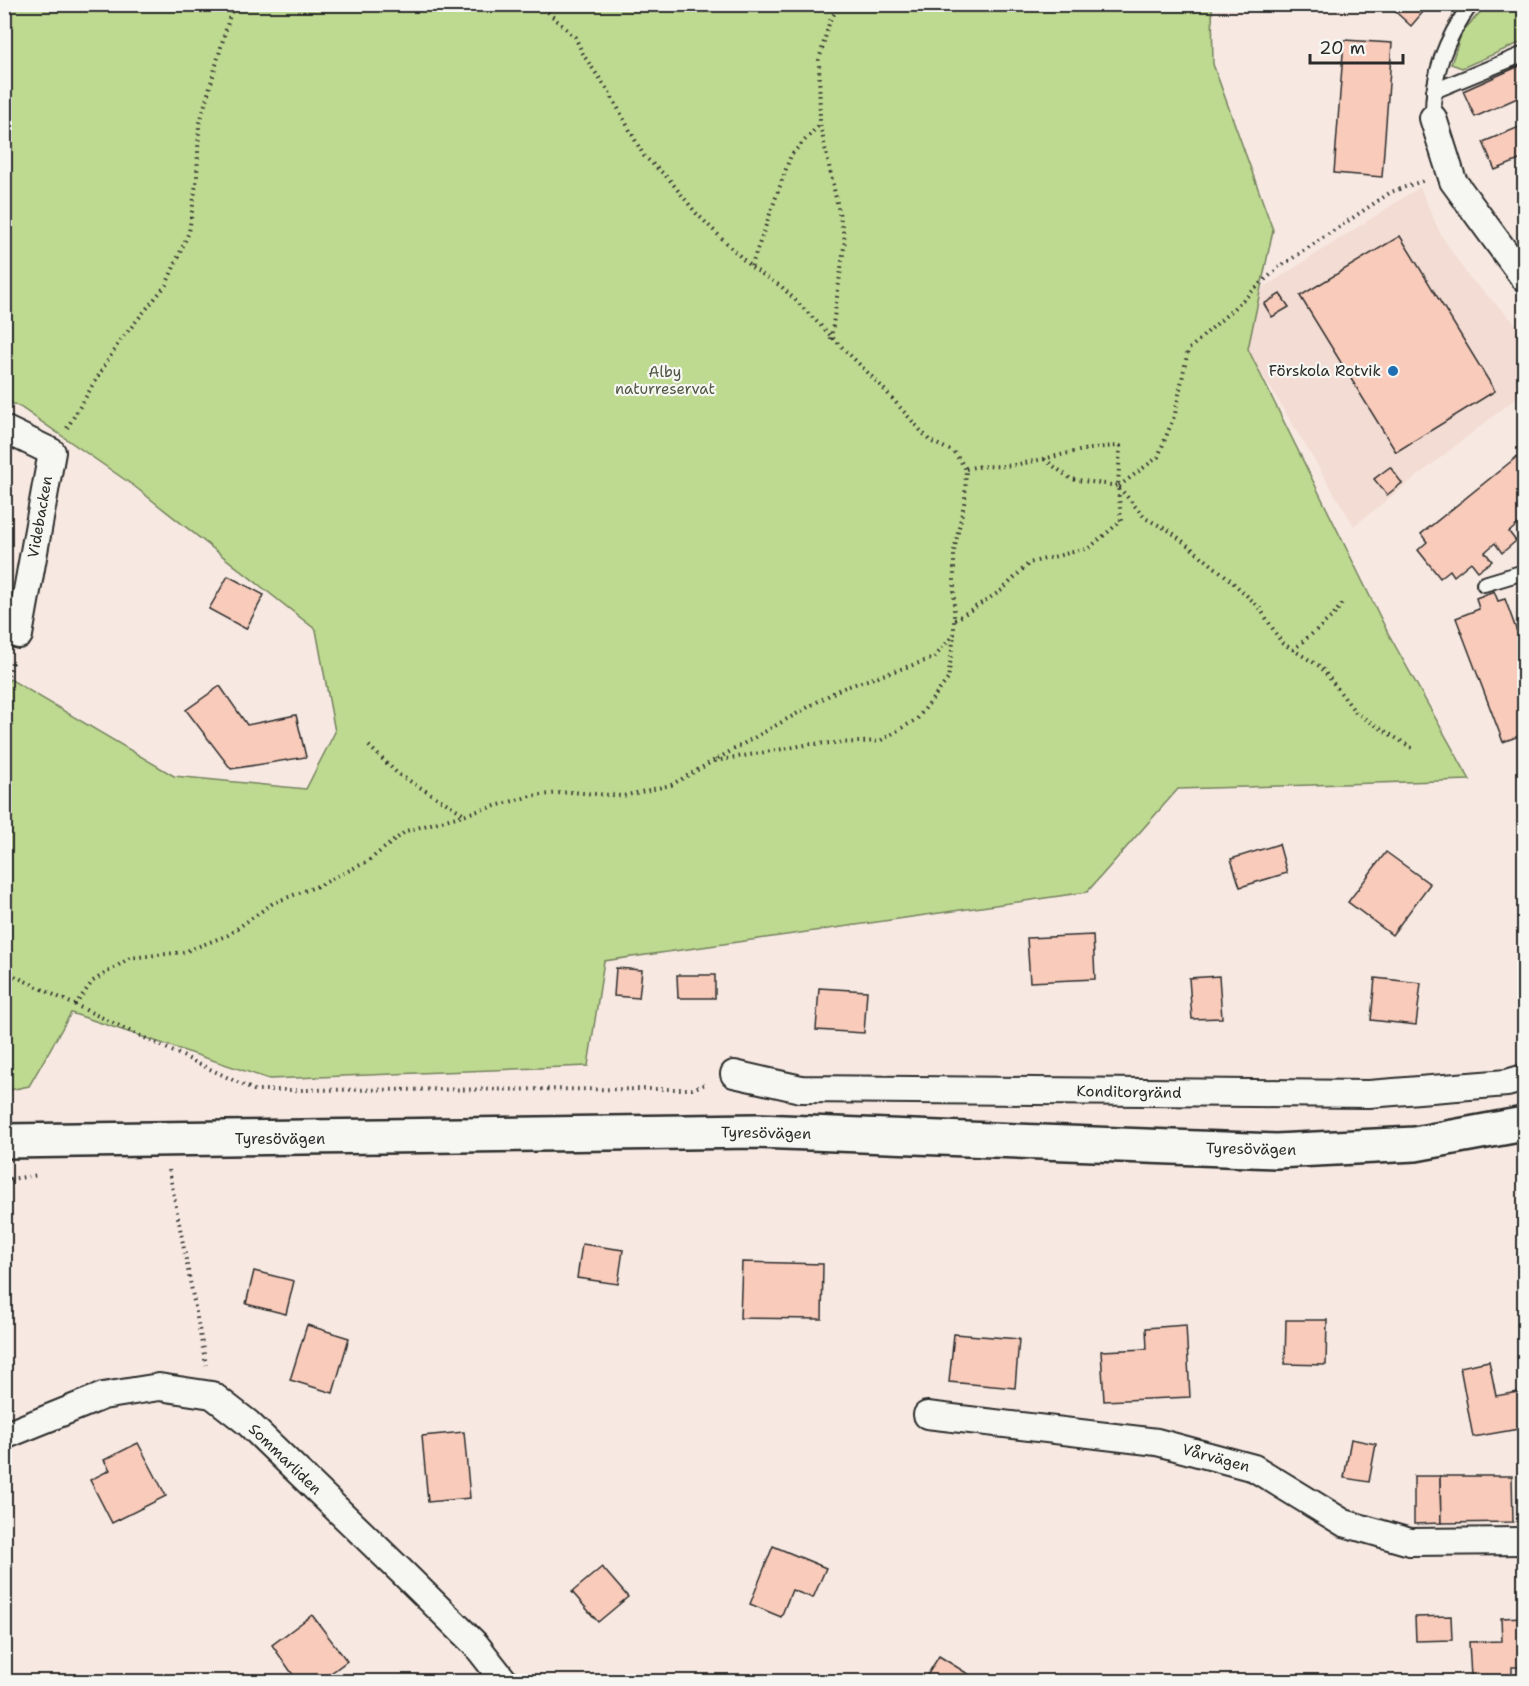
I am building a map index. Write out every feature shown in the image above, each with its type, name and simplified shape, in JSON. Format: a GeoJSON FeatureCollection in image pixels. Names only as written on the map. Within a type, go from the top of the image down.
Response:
{"type":"FeatureCollection","features":[{"type":"Feature","properties":{"kind":"main road","name":"Tyresövägen"},"geometry":{"type":"LineString","coordinates":[[4,1141],[757,1131],[1276,1151],[1415,1144],[1524,1124]]}},
{"type":"Feature","properties":{"kind":"street"},"geometry":{"type":"LineString","coordinates":[[1433,118],[1448,171],[1478,219],[1524,278]]}},
{"type":"Feature","properties":{"kind":"street"},"geometry":{"type":"LineString","coordinates":[[4,429],[52,452]]}},
{"type":"Feature","properties":{"kind":"street","name":"Videbacken"},"geometry":{"type":"LineString","coordinates":[[19,635],[52,452]]}},
{"type":"Feature","properties":{"kind":"street","name":"Konditorgränd"},"geometry":{"type":"LineString","coordinates":[[734,1074],[801,1089],[1369,1094],[1507,1083],[1524,1078]]}},
{"type":"Feature","properties":{"kind":"street","name":"Sommarliden"},"geometry":{"type":"LineString","coordinates":[[4,1436],[103,1396],[159,1387],[212,1395],[248,1423],[476,1645],[505,1682]]}},
{"type":"Feature","properties":{"kind":"street","name":"Vårvägen"},"geometry":{"type":"LineString","coordinates":[[927,1415],[1157,1442],[1254,1468],[1344,1523],[1410,1542],[1524,1542]]}},
{"type":"Feature","properties":{"kind":"lane"},"geometry":{"type":"LineString","coordinates":[[1433,118],[1435,75],[1455,27],[1471,4]]}},
{"type":"Feature","properties":{"kind":"lane"},"geometry":{"type":"LineString","coordinates":[[1434,91],[1524,54]]}},
{"type":"Feature","properties":{"kind":"lane"},"geometry":{"type":"LineString","coordinates":[[1484,584],[1524,572]]}},
{"type":"Feature","properties":{"kind":"path"},"geometry":{"type":"LineString","coordinates":[[52,452],[119,342],[166,285],[189,232],[197,177],[199,126],[232,4]]}},
{"type":"Feature","properties":{"kind":"path"},"geometry":{"type":"LineString","coordinates":[[539,4],[575,37],[584,56],[609,92],[644,156],[669,179],[696,213],[751,267],[782,287],[831,339],[881,386],[930,441],[954,452],[966,469],[965,499],[954,551],[954,634],[948,679],[917,719],[880,741],[811,744],[712,761]]}},
{"type":"Feature","properties":{"kind":"path"},"geometry":{"type":"LineString","coordinates":[[831,339],[845,240],[820,124],[819,60],[830,20],[841,4]]}},
{"type":"Feature","properties":{"kind":"path"},"geometry":{"type":"LineString","coordinates":[[751,267],[791,155],[820,124]]}},
{"type":"Feature","properties":{"kind":"path"},"geometry":{"type":"LineString","coordinates":[[1118,486],[1158,457],[1175,414],[1188,350],[1278,268],[1337,226],[1391,192],[1448,171]]}},
{"type":"Feature","properties":{"kind":"path"},"geometry":{"type":"LineString","coordinates":[[954,620],[1002,590],[1029,563],[1089,548],[1121,521],[1118,486],[1120,446],[1090,447],[1007,466],[980,465],[966,469]]}},
{"type":"Feature","properties":{"kind":"path"},"geometry":{"type":"LineString","coordinates":[[1044,459],[1071,479],[1118,486],[1145,518],[1170,531],[1227,577],[1259,607],[1282,643],[1321,667],[1356,713],[1412,748]]}},
{"type":"Feature","properties":{"kind":"path"},"geometry":{"type":"LineString","coordinates":[[1293,650],[1334,615],[1343,602]]}},
{"type":"Feature","properties":{"kind":"path"},"geometry":{"type":"LineString","coordinates":[[75,1005],[93,981],[130,958],[184,952],[228,935],[273,903],[320,885],[368,861],[406,831],[467,816],[531,796],[570,792],[623,796],[671,785],[840,689],[934,658],[954,634]]}},
{"type":"Feature","properties":{"kind":"path"},"geometry":{"type":"LineString","coordinates":[[369,746],[398,774],[467,816]]}},
{"type":"Feature","properties":{"kind":"path"},"geometry":{"type":"LineString","coordinates":[[4,971],[254,1090],[692,1089],[734,1074]]}},
{"type":"Feature","properties":{"kind":"path"},"geometry":{"type":"LineString","coordinates":[[169,1167],[212,1395]]}},
{"type":"Feature","properties":{"kind":"path"},"geometry":{"type":"LineString","coordinates":[[4,1180],[51,1173]]}},
{"type":"Feature","properties":{"kind":"shaded area","name":"Förskola Rotvik"},"geometry":{"type":"Polygon","coordinates":[[[1420,187],[1440,233],[1468,276],[1524,332],[1524,392],[1354,526],[1247,349],[1260,290],[1420,187]]]}},
{"type":"Feature","properties":{"kind":"green space","name":"Alby naturreservat"},"geometry":{"type":"Polygon","coordinates":[[[4,5],[1212,5],[1213,64],[1273,230],[1248,349],[1388,633],[1470,780],[1178,789],[1087,892],[604,961],[588,1066],[269,1079],[71,1013],[29,1086],[5,1091],[5,682],[10,679],[174,776],[306,789],[335,732],[316,630],[134,486],[20,407],[5,400],[4,5]]]}},
{"type":"Feature","properties":{"kind":"green space"},"geometry":{"type":"Polygon","coordinates":[[[1487,5],[1524,5],[1524,41],[1462,68],[1451,64],[1462,32],[1487,5]]]}},
{"type":"Feature","properties":{"kind":"building"},"geometry":{"type":"Polygon","coordinates":[[[1387,4],[1430,4],[1411,26],[1387,4]]]}},
{"type":"Feature","properties":{"kind":"building"},"geometry":{"type":"Polygon","coordinates":[[[1344,40],[1392,43],[1382,177],[1334,173],[1344,40]]]}},
{"type":"Feature","properties":{"kind":"building"},"geometry":{"type":"Polygon","coordinates":[[[1524,64],[1524,95],[1475,117],[1463,91],[1524,64]]]}},
{"type":"Feature","properties":{"kind":"building"},"geometry":{"type":"Polygon","coordinates":[[[1524,125],[1524,158],[1495,170],[1483,142],[1524,125]]]}},
{"type":"Feature","properties":{"kind":"building"},"geometry":{"type":"Polygon","coordinates":[[[1400,236],[1495,391],[1396,452],[1300,296],[1400,236]]]}},
{"type":"Feature","properties":{"kind":"building"},"geometry":{"type":"Polygon","coordinates":[[[1280,294],[1289,307],[1272,317],[1264,304],[1280,294]]]}},
{"type":"Feature","properties":{"kind":"building"},"geometry":{"type":"Polygon","coordinates":[[[1524,451],[1524,519],[1509,532],[1516,541],[1502,553],[1495,543],[1485,552],[1492,561],[1478,571],[1471,562],[1454,576],[1450,570],[1440,578],[1418,550],[1427,542],[1421,534],[1524,451]]]}},
{"type":"Feature","properties":{"kind":"building"},"geometry":{"type":"Polygon","coordinates":[[[1390,467],[1402,483],[1387,495],[1374,479],[1390,467]]]}},
{"type":"Feature","properties":{"kind":"building"},"geometry":{"type":"Polygon","coordinates":[[[228,576],[264,595],[246,629],[209,609],[228,576]]]}},
{"type":"Feature","properties":{"kind":"building"},"geometry":{"type":"Polygon","coordinates":[[[1494,591],[1498,601],[1505,599],[1524,651],[1524,734],[1503,742],[1456,618],[1479,609],[1476,598],[1494,591]]]}},
{"type":"Feature","properties":{"kind":"building"},"geometry":{"type":"Polygon","coordinates":[[[220,686],[247,725],[296,715],[306,757],[231,769],[186,710],[220,686]]]}},
{"type":"Feature","properties":{"kind":"building"},"geometry":{"type":"Polygon","coordinates":[[[1279,844],[1287,873],[1240,887],[1231,859],[1279,844]]]}},
{"type":"Feature","properties":{"kind":"building"},"geometry":{"type":"Polygon","coordinates":[[[1386,852],[1430,884],[1392,935],[1348,902],[1386,852]]]}},
{"type":"Feature","properties":{"kind":"building"},"geometry":{"type":"Polygon","coordinates":[[[1093,935],[1095,979],[1030,982],[1027,938],[1093,935]]]}},
{"type":"Feature","properties":{"kind":"building"},"geometry":{"type":"Polygon","coordinates":[[[616,968],[642,970],[639,998],[614,996],[616,968]]]}},
{"type":"Feature","properties":{"kind":"building"},"geometry":{"type":"Polygon","coordinates":[[[677,975],[715,975],[715,998],[678,998],[677,975]]]}},
{"type":"Feature","properties":{"kind":"building"},"geometry":{"type":"Polygon","coordinates":[[[1219,976],[1222,1018],[1192,1019],[1189,978],[1219,976]]]}},
{"type":"Feature","properties":{"kind":"building"},"geometry":{"type":"Polygon","coordinates":[[[1375,978],[1421,983],[1416,1025],[1371,1020],[1375,978]]]}},
{"type":"Feature","properties":{"kind":"building"},"geometry":{"type":"Polygon","coordinates":[[[819,988],[867,991],[864,1033],[816,1030],[819,988]]]}},
{"type":"Feature","properties":{"kind":"building"},"geometry":{"type":"Polygon","coordinates":[[[582,1244],[623,1250],[618,1284],[577,1278],[582,1244]]]}},
{"type":"Feature","properties":{"kind":"building"},"geometry":{"type":"Polygon","coordinates":[[[742,1262],[823,1264],[822,1319],[740,1318],[742,1262]]]}},
{"type":"Feature","properties":{"kind":"building"},"geometry":{"type":"Polygon","coordinates":[[[254,1271],[294,1281],[286,1314],[246,1304],[254,1271]]]}},
{"type":"Feature","properties":{"kind":"building"},"geometry":{"type":"Polygon","coordinates":[[[1286,1320],[1327,1320],[1326,1365],[1285,1364],[1286,1320]]]}},
{"type":"Feature","properties":{"kind":"building"},"geometry":{"type":"Polygon","coordinates":[[[307,1325],[349,1338],[333,1393],[290,1380],[307,1325]]]}},
{"type":"Feature","properties":{"kind":"building"},"geometry":{"type":"Polygon","coordinates":[[[1186,1325],[1190,1397],[1104,1401],[1101,1351],[1147,1349],[1146,1328],[1186,1325]]]}},
{"type":"Feature","properties":{"kind":"building"},"geometry":{"type":"Polygon","coordinates":[[[954,1334],[1019,1339],[1015,1388],[949,1382],[954,1334]]]}},
{"type":"Feature","properties":{"kind":"building"},"geometry":{"type":"Polygon","coordinates":[[[1489,1361],[1496,1396],[1524,1391],[1524,1428],[1473,1437],[1460,1367],[1489,1361]]]}},
{"type":"Feature","properties":{"kind":"building"},"geometry":{"type":"Polygon","coordinates":[[[464,1432],[470,1498],[428,1502],[422,1436],[464,1432]]]}},
{"type":"Feature","properties":{"kind":"building"},"geometry":{"type":"Polygon","coordinates":[[[1351,1439],[1376,1444],[1369,1482],[1344,1478],[1351,1439]]]}},
{"type":"Feature","properties":{"kind":"building"},"geometry":{"type":"Polygon","coordinates":[[[138,1443],[166,1496],[112,1523],[90,1480],[110,1470],[104,1460],[138,1443]]]}},
{"type":"Feature","properties":{"kind":"building"},"geometry":{"type":"Polygon","coordinates":[[[1414,1476],[1440,1476],[1441,1523],[1414,1524],[1414,1476]]]}},
{"type":"Feature","properties":{"kind":"building"},"geometry":{"type":"Polygon","coordinates":[[[1440,1476],[1512,1476],[1513,1522],[1441,1523],[1440,1476]]]}},
{"type":"Feature","properties":{"kind":"building"},"geometry":{"type":"Polygon","coordinates":[[[773,1546],[826,1568],[813,1598],[792,1590],[781,1617],[750,1604],[773,1546]]]}},
{"type":"Feature","properties":{"kind":"building"},"geometry":{"type":"Polygon","coordinates":[[[602,1567],[628,1597],[598,1622],[572,1592],[602,1567]]]}},
{"type":"Feature","properties":{"kind":"building"},"geometry":{"type":"Polygon","coordinates":[[[312,1615],[347,1661],[319,1682],[298,1682],[272,1645],[312,1615]]]}},
{"type":"Feature","properties":{"kind":"building"},"geometry":{"type":"Polygon","coordinates":[[[1451,1616],[1452,1640],[1416,1641],[1415,1617],[1451,1616]]]}},
{"type":"Feature","properties":{"kind":"building"},"geometry":{"type":"Polygon","coordinates":[[[1524,1617],[1524,1667],[1512,1667],[1512,1675],[1471,1677],[1469,1642],[1502,1641],[1501,1618],[1524,1617]]]}},
{"type":"Feature","properties":{"kind":"building"},"geometry":{"type":"Polygon","coordinates":[[[939,1656],[981,1682],[923,1682],[939,1656]]]}},
{"type":"Feature","properties":{"kind":"place","name":"Förskola Rotvik"},"geometry":{"type":"Point","coordinates":[1393,371]}}]}
